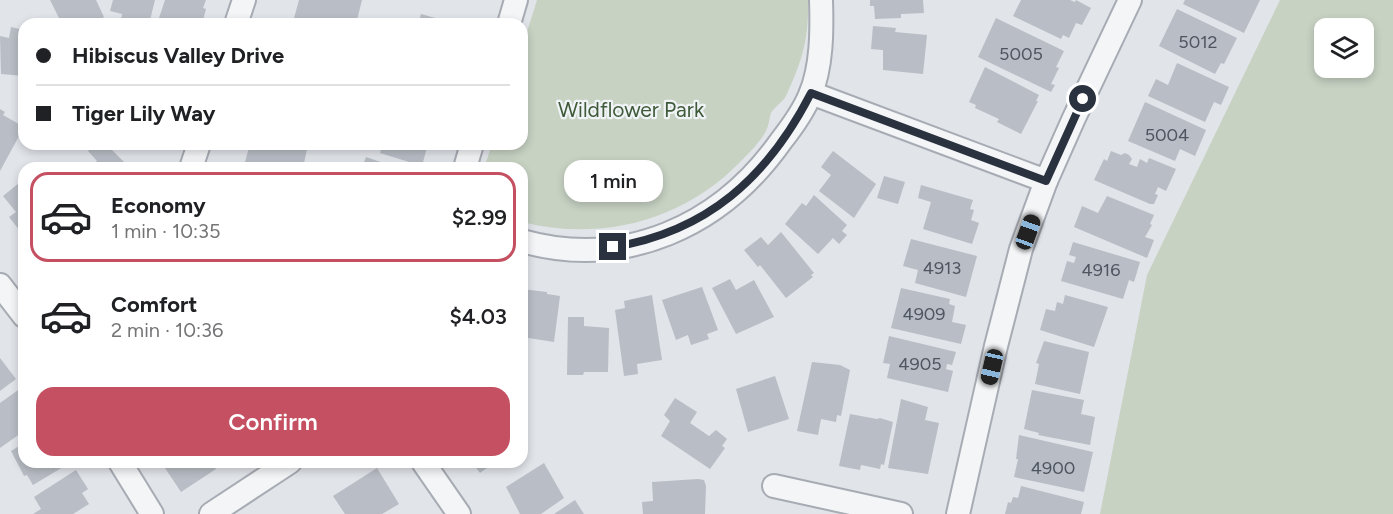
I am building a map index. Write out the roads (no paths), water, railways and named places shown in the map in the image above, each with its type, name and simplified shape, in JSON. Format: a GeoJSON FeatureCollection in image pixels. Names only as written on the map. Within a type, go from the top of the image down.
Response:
{"type":"FeatureCollection","features":[{"type":"Feature","properties":{"kind":"street"},"geometry":{"type":"LineString","coordinates":[[238,18],[244,0]]}},
{"type":"Feature","properties":{"kind":"street"},"geometry":{"type":"LineString","coordinates":[[511,18],[516,0]]}},
{"type":"Feature","properties":{"kind":"street"},"geometry":{"type":"LineString","coordinates":[[528,242],[566,248],[613,247],[658,237],[698,220],[730,198],[756,173],[788,131],[811,93],[819,50],[821,0]]}},
{"type":"Feature","properties":{"kind":"street"},"geometry":{"type":"LineString","coordinates":[[958,514],[1021,249],[1046,181],[1130,0]]}},
{"type":"Feature","properties":{"kind":"street"},"geometry":{"type":"LineString","coordinates":[[811,93],[1046,181]]}},
{"type":"Feature","properties":{"kind":"street"},"geometry":{"type":"LineString","coordinates":[[0,285],[18,308]]}},
{"type":"Feature","properties":{"kind":"street"},"geometry":{"type":"LineString","coordinates":[[124,468],[152,514]]}},
{"type":"Feature","properties":{"kind":"street"},"geometry":{"type":"LineString","coordinates":[[211,514],[281,468]]}},
{"type":"Feature","properties":{"kind":"street"},"geometry":{"type":"LineString","coordinates":[[427,468],[459,514]]}},
{"type":"Feature","properties":{"kind":"street"},"geometry":{"type":"LineString","coordinates":[[774,486],[901,514]]}},
{"type":"Feature","properties":{"kind":"park label","name":"Wildflower Park"},"geometry":{"type":"Point","coordinates":[631,110]}}]}
